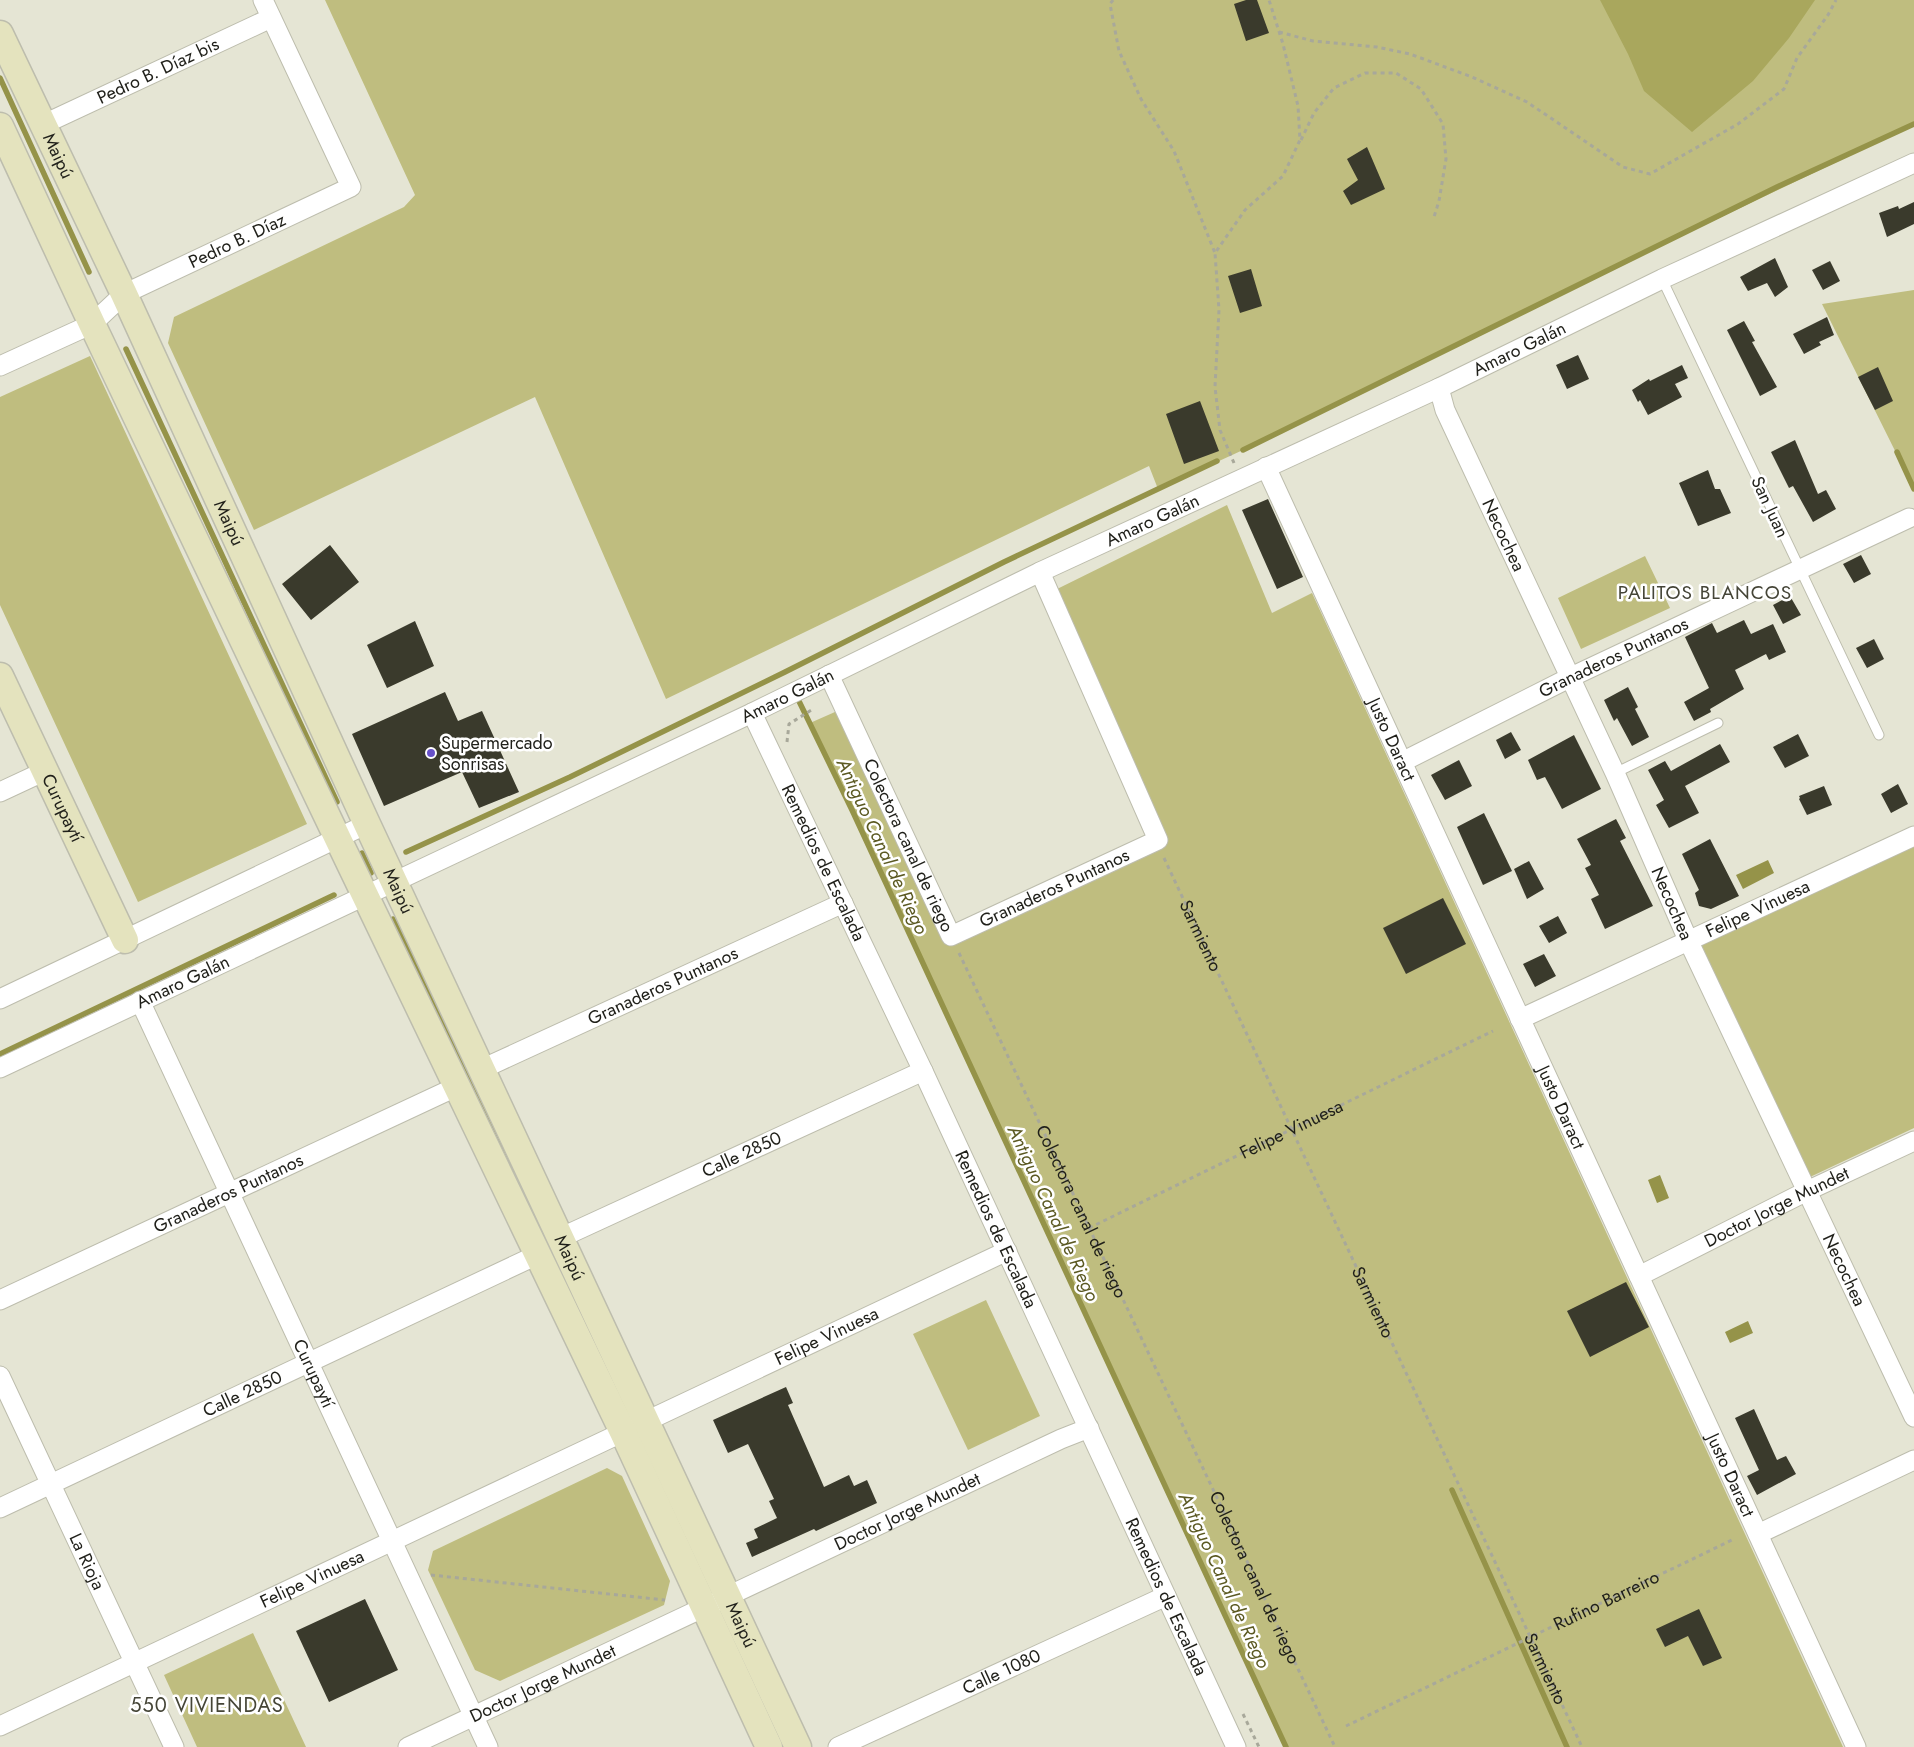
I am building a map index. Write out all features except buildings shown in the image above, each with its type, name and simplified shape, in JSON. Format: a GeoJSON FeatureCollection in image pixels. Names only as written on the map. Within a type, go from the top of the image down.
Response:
{"type":"FeatureCollection","features":[{"type":"Feature","properties":{"kind":"street"},"geometry":{"type":"LineString","coordinates":[[263,0],[271,18]]}},
{"type":"Feature","properties":{"kind":"street","name":"Pedro B. Díaz bis"},"geometry":{"type":"LineString","coordinates":[[42,125],[271,18]]}},
{"type":"Feature","properties":{"kind":"street","name":"Pedro B. Díaz"},"geometry":{"type":"LineString","coordinates":[[92,324],[124,294],[351,187],[271,18]]}},
{"type":"Feature","properties":{"kind":"street","name":"Maipú"},"geometry":{"type":"LineString","coordinates":[[0,34],[124,294],[367,824],[560,1238],[634,1427]]}},
{"type":"Feature","properties":{"kind":"street","name":"Maipú"},"geometry":{"type":"LineString","coordinates":[[0,126],[92,324],[364,894],[539,1254],[634,1427],[716,1602],[798,1747]]}},
{"type":"Feature","properties":{"kind":"street","name":"Amaro Galán"},"geometry":{"type":"LineString","coordinates":[[0,1068],[364,894],[394,882],[752,712],[1040,572],[1439,388],[1662,279],[1914,163]]}},
{"type":"Feature","properties":{"kind":"street"},"geometry":{"type":"LineString","coordinates":[[0,366],[92,324]]}},
{"type":"Feature","properties":{"kind":"street","name":"Necochea"},"geometry":{"type":"LineString","coordinates":[[1439,388],[1445,410],[1571,677],[1688,940],[1914,1417]]}},
{"type":"Feature","properties":{"kind":"street","name":"Justo Daract"},"geometry":{"type":"LineString","coordinates":[[1266,467],[1856,1747]]}},
{"type":"Feature","properties":{"kind":"street","name":"Granaderos Puntanos"},"geometry":{"type":"LineString","coordinates":[[1402,762],[1571,677],[1909,518]]}},
{"type":"Feature","properties":{"kind":"street","name":"Granaderos Puntanos"},"geometry":{"type":"LineString","coordinates":[[951,936],[1158,840],[1040,572]]}},
{"type":"Feature","properties":{"kind":"street","name":"Colectora canal de riego"},"geometry":{"type":"LineString","coordinates":[[829,675],[951,936]]}},
{"type":"Feature","properties":{"kind":"street","name":"Curupaytí"},"geometry":{"type":"LineString","coordinates":[[0,676],[125,940]]}},
{"type":"Feature","properties":{"kind":"street","name":"Remedios de Escalada"},"geometry":{"type":"LineString","coordinates":[[752,712],[923,1071],[1236,1747]]}},
{"type":"Feature","properties":{"kind":"street"},"geometry":{"type":"LineString","coordinates":[[0,792],[45,771]]}},
{"type":"Feature","properties":{"kind":"street"},"geometry":{"type":"LineString","coordinates":[[0,998],[367,824]]}},
{"type":"Feature","properties":{"kind":"street","name":"Felipe Vinuesa"},"geometry":{"type":"LineString","coordinates":[[1520,1019],[1914,836]]}},
{"type":"Feature","properties":{"kind":"street","name":"Granaderos Puntanos"},"geometry":{"type":"LineString","coordinates":[[482,1069],[843,903]]}},
{"type":"Feature","properties":{"kind":"street","name":"Curupaytí"},"geometry":{"type":"LineString","coordinates":[[140,1001],[488,1747]]}},
{"type":"Feature","properties":{"kind":"street","name":"Calle 2850"},"geometry":{"type":"LineString","coordinates":[[560,1238],[923,1071]]}},
{"type":"Feature","properties":{"kind":"street","name":"Granaderos Puntanos"},"geometry":{"type":"LineString","coordinates":[[0,1300],[458,1086]]}},
{"type":"Feature","properties":{"kind":"street","name":"Doctor Jorge Mundet"},"geometry":{"type":"LineString","coordinates":[[1639,1276],[1807,1191],[1914,1141]]}},
{"type":"Feature","properties":{"kind":"street","name":"Felipe Vinuesa"},"geometry":{"type":"LineString","coordinates":[[0,1726],[1007,1251]]}},
{"type":"Feature","properties":{"kind":"street","name":"Calle 2850"},"geometry":{"type":"LineString","coordinates":[[0,1508],[539,1254]]}},
{"type":"Feature","properties":{"kind":"street","name":"La Rioja"},"geometry":{"type":"LineString","coordinates":[[0,1376],[174,1747]]}},
{"type":"Feature","properties":{"kind":"street","name":"Doctor Jorge Mundet"},"geometry":{"type":"LineString","coordinates":[[408,1747],[1061,1439],[1089,1428]]}},
{"type":"Feature","properties":{"kind":"street"},"geometry":{"type":"LineString","coordinates":[[1758,1534],[1914,1460]]}},
{"type":"Feature","properties":{"kind":"street","name":"Calle 1080"},"geometry":{"type":"LineString","coordinates":[[838,1747],[1166,1596]]}},
{"type":"Feature","properties":{"kind":"street","name":"Maipú"},"geometry":{"type":"LineString","coordinates":[[716,1602],[769,1747]]}},
{"type":"Feature","properties":{"kind":"lane","name":"San Juan"},"geometry":{"type":"LineString","coordinates":[[1662,279],[1879,735]]}},
{"type":"Feature","properties":{"kind":"lane"},"geometry":{"type":"LineString","coordinates":[[1615,773],[1718,723]]}},
{"type":"Feature","properties":{"kind":"path"},"geometry":{"type":"LineString","coordinates":[[1113,0],[1110,4],[1119,51],[1141,99],[1174,151],[1215,253],[1219,310],[1215,387],[1220,430],[1241,480]]}},
{"type":"Feature","properties":{"kind":"path"},"geometry":{"type":"LineString","coordinates":[[1269,0],[1298,106],[1300,140]]}},
{"type":"Feature","properties":{"kind":"path"},"geometry":{"type":"LineString","coordinates":[[1279,32],[1313,41],[1385,48],[1410,54],[1472,77],[1527,102],[1624,167],[1650,174],[1738,124],[1784,89],[1797,58],[1828,15],[1836,0]]}},
{"type":"Feature","properties":{"kind":"path"},"geometry":{"type":"LineString","coordinates":[[1215,253],[1245,210],[1283,176],[1314,113],[1334,88],[1365,73],[1396,73],[1421,89],[1444,124],[1446,159],[1439,201],[1434,217]]}},
{"type":"Feature","properties":{"kind":"path"},"geometry":{"type":"LineString","coordinates":[[798,718],[813,709]]}},
{"type":"Feature","properties":{"kind":"path","name":"Sarmiento"},"geometry":{"type":"LineString","coordinates":[[1164,858],[1582,1747]]}},
{"type":"Feature","properties":{"kind":"path","name":"Colectora canal de riego"},"geometry":{"type":"LineString","coordinates":[[951,936],[1335,1747]]}},
{"type":"Feature","properties":{"kind":"path","name":"Felipe Vinuesa"},"geometry":{"type":"LineString","coordinates":[[1089,1228],[1493,1031]]}},
{"type":"Feature","properties":{"kind":"path","name":"Rufino Barreiro"},"geometry":{"type":"LineString","coordinates":[[1346,1726],[1732,1540]]}},
{"type":"Feature","properties":{"kind":"path"},"geometry":{"type":"LineString","coordinates":[[430,1575],[665,1600]]}},
{"type":"Feature","properties":{"kind":"shaded area"},"geometry":{"type":"Polygon","coordinates":[[[325,0],[1914,0],[1914,125],[1478,333],[1243,450],[1158,489],[1149,466],[666,699],[535,397],[254,530],[168,343],[174,317],[404,207],[415,195],[325,0]]]}},
{"type":"Feature","properties":{"kind":"shaded area"},"geometry":{"type":"Polygon","coordinates":[[[1600,0],[1815,0],[1789,38],[1753,81],[1692,132],[1644,91],[1628,54],[1600,0]]]}},
{"type":"Feature","properties":{"kind":"shaded area"},"geometry":{"type":"Polygon","coordinates":[[[1914,290],[1914,489],[1822,304],[1914,290]]]}},
{"type":"Feature","properties":{"kind":"shaded area"},"geometry":{"type":"Polygon","coordinates":[[[90,356],[307,824],[138,902],[0,605],[0,397],[90,356]]]}},
{"type":"Feature","properties":{"kind":"shaded area"},"geometry":{"type":"Polygon","coordinates":[[[1227,505],[1272,613],[1312,593],[1843,1747],[1288,1747],[1110,1362],[810,723],[844,708],[951,936],[1158,840],[1049,593],[1227,505]]]}},
{"type":"Feature","properties":{"kind":"shaded area"},"geometry":{"type":"Polygon","coordinates":[[[1645,556],[1670,608],[1581,649],[1558,598],[1645,556]]]}},
{"type":"Feature","properties":{"kind":"shaded area"},"geometry":{"type":"Polygon","coordinates":[[[1914,845],[1914,1128],[1810,1177],[1698,942],[1914,845]]]}},
{"type":"Feature","properties":{"kind":"shaded area"},"geometry":{"type":"Polygon","coordinates":[[[1768,860],[1774,873],[1743,889],[1736,875],[1768,860]]]}},
{"type":"Feature","properties":{"kind":"shaded area"},"geometry":{"type":"Polygon","coordinates":[[[1660,1175],[1669,1198],[1657,1203],[1648,1180],[1660,1175]]]}},
{"type":"Feature","properties":{"kind":"shaded area"},"geometry":{"type":"Polygon","coordinates":[[[986,1300],[1040,1416],[968,1450],[913,1334],[986,1300]]]}},
{"type":"Feature","properties":{"kind":"shaded area"},"geometry":{"type":"Polygon","coordinates":[[[1748,1321],[1753,1333],[1730,1343],[1725,1332],[1748,1321]]]}},
{"type":"Feature","properties":{"kind":"shaded area"},"geometry":{"type":"Polygon","coordinates":[[[607,1468],[622,1476],[670,1581],[664,1605],[500,1681],[475,1670],[428,1570],[433,1551],[607,1468]]]}},
{"type":"Feature","properties":{"kind":"shaded area"},"geometry":{"type":"Polygon","coordinates":[[[253,1633],[306,1747],[197,1747],[164,1675],[253,1633]]]}},
{"type":"Feature","properties":{"kind":"waterway"},"geometry":{"type":"LineString","coordinates":[[0,78],[89,272]]}},
{"type":"Feature","properties":{"kind":"waterway"},"geometry":{"type":"LineString","coordinates":[[1243,450],[1777,187],[1914,124]]}},
{"type":"Feature","properties":{"kind":"waterway"},"geometry":{"type":"LineString","coordinates":[[126,349],[337,802]]}},
{"type":"Feature","properties":{"kind":"waterway"},"geometry":{"type":"LineString","coordinates":[[1897,452],[1914,489]]}},
{"type":"Feature","properties":{"kind":"waterway"},"geometry":{"type":"LineString","coordinates":[[406,852],[570,777],[1004,562],[1217,461]]}},
{"type":"Feature","properties":{"kind":"waterway","name":"Antiguo Canal de Riego"},"geometry":{"type":"LineString","coordinates":[[796,695],[852,810],[1286,1747]]}},
{"type":"Feature","properties":{"kind":"waterway"},"geometry":{"type":"LineString","coordinates":[[362,853],[371,873]]}},
{"type":"Feature","properties":{"kind":"waterway"},"geometry":{"type":"LineString","coordinates":[[0,1054],[334,895]]}},
{"type":"Feature","properties":{"kind":"waterway"},"geometry":{"type":"LineString","coordinates":[[393,919],[512,1171]]}},
{"type":"Feature","properties":{"kind":"waterway"},"geometry":{"type":"LineString","coordinates":[[1452,1490],[1567,1747]]}},
{"type":"Feature","properties":{"kind":"place","name":"Supermercado Sonrisas"},"geometry":{"type":"Point","coordinates":[431,753]}},
{"type":"Feature","properties":{"kind":"district","name":"PALITOS BLANCOS"},"geometry":{"type":"Point","coordinates":[1705,592]}},
{"type":"Feature","properties":{"kind":"district","name":"550 VIVIENDAS"},"geometry":{"type":"Point","coordinates":[207,1705]}}]}
